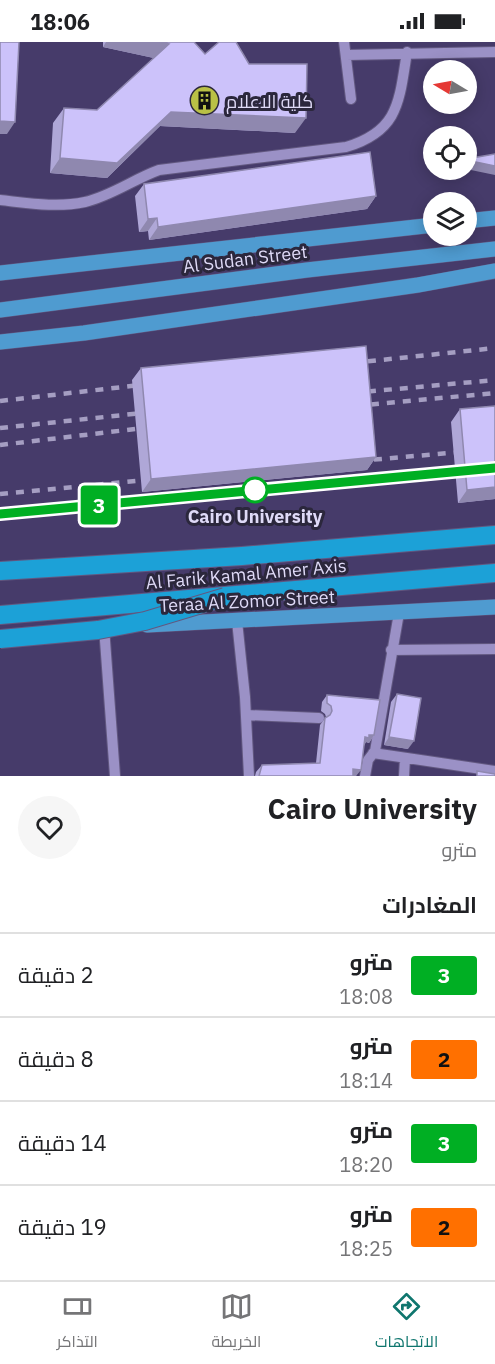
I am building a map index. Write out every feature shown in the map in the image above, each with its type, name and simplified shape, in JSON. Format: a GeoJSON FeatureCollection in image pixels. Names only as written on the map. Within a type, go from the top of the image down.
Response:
{"type":"FeatureCollection","features":[{"type":"Feature","properties":{"kind":"highway","name":"Al Farik Kamal Amer Axis"},"geometry":{"type":"LineString","coordinates":[[0,572],[242,556],[495,535]]}},
{"type":"Feature","properties":{"kind":"highway","name":"Al Farik Kamal Amer Axis"},"geometry":{"type":"LineString","coordinates":[[0,615],[495,573]]}},
{"type":"Feature","properties":{"kind":"highway"},"geometry":{"type":"LineString","coordinates":[[0,639],[98,630],[145,621],[225,597]]}},
{"type":"Feature","properties":{"kind":"main road"},"geometry":{"type":"LineString","coordinates":[[477,220],[495,218]]}},
{"type":"Feature","properties":{"kind":"main road","name":"Al Sudan Street"},"geometry":{"type":"LineString","coordinates":[[0,273],[423,226]]}},
{"type":"Feature","properties":{"kind":"main road","name":"Al Sudan Street"},"geometry":{"type":"LineString","coordinates":[[0,310],[307,270],[495,249]]}},
{"type":"Feature","properties":{"kind":"main road"},"geometry":{"type":"LineString","coordinates":[[0,342],[84,333],[418,285],[495,271]]}},
{"type":"Feature","properties":{"kind":"main road","name":"Teraa Al Zomor Street"},"geometry":{"type":"LineString","coordinates":[[0,632],[495,607]]}},
{"type":"Feature","properties":{"kind":"street"},"geometry":{"type":"LineString","coordinates":[[344,42],[351,99]]}},
{"type":"Feature","properties":{"kind":"street"},"geometry":{"type":"LineString","coordinates":[[0,201],[63,205],[86,202],[159,170],[346,147],[363,142],[381,130],[392,117],[407,52]]}},
{"type":"Feature","properties":{"kind":"street"},"geometry":{"type":"LineString","coordinates":[[346,55],[495,52]]}},
{"type":"Feature","properties":{"kind":"street"},"geometry":{"type":"LineString","coordinates":[[365,776],[368,760],[373,753],[399,613]]}},
{"type":"Feature","properties":{"kind":"street"},"geometry":{"type":"LineString","coordinates":[[237,621],[249,776]]}},
{"type":"Feature","properties":{"kind":"street"},"geometry":{"type":"LineString","coordinates":[[104,627],[114,776]]}},
{"type":"Feature","properties":{"kind":"street"},"geometry":{"type":"LineString","coordinates":[[392,650],[495,649]]}},
{"type":"Feature","properties":{"kind":"street"},"geometry":{"type":"LineString","coordinates":[[246,715],[320,718]]}},
{"type":"Feature","properties":{"kind":"street"},"geometry":{"type":"LineString","coordinates":[[373,753],[458,771],[495,771]]}},
{"type":"Feature","properties":{"kind":"street"},"geometry":{"type":"LineString","coordinates":[[404,776],[405,758]]}},
{"type":"Feature","properties":{"kind":"building"},"geometry":{"type":"Polygon","coordinates":[[[0,42],[19,42],[15,122],[0,121],[0,42]]]}},
{"type":"Feature","properties":{"kind":"building","name":"كلية الاعلام"},"geometry":{"type":"Polygon","coordinates":[[[160,42],[194,42],[205,54],[219,42],[236,42],[249,64],[307,64],[306,118],[171,112],[117,163],[60,158],[64,108],[97,110],[169,44],[160,42]]]}},
{"type":"Feature","properties":{"kind":"building"},"geometry":{"type":"Polygon","coordinates":[[[370,152],[376,196],[158,227],[157,218],[148,219],[144,184],[370,152]]]}},
{"type":"Feature","properties":{"kind":"building"},"geometry":{"type":"Polygon","coordinates":[[[495,154],[495,166],[477,162],[477,157],[495,154]]]}},
{"type":"Feature","properties":{"kind":"building","name":"Cairo University"},"geometry":{"type":"Polygon","coordinates":[[[366,346],[376,457],[151,479],[141,368],[366,346]]]}},
{"type":"Feature","properties":{"kind":"building"},"geometry":{"type":"Polygon","coordinates":[[[495,406],[495,487],[467,490],[460,409],[495,406]]]}},
{"type":"Feature","properties":{"kind":"building"},"geometry":{"type":"Polygon","coordinates":[[[397,694],[421,698],[414,741],[389,737],[397,694]]]}},
{"type":"Feature","properties":{"kind":"building"},"geometry":{"type":"Polygon","coordinates":[[[327,695],[380,700],[374,735],[369,735],[369,738],[365,737],[361,770],[353,769],[353,776],[259,776],[262,765],[320,763],[325,718],[332,711],[331,706],[327,703],[327,695]]]}},
{"type":"Feature","properties":{"kind":"building"},"geometry":{"type":"Polygon","coordinates":[[[477,771],[495,774],[495,776],[477,776],[477,771]]]}},
{"type":"Feature","properties":{"kind":"railway"},"geometry":{"type":"LineString","coordinates":[[352,363],[495,348]]}},
{"type":"Feature","properties":{"kind":"railway"},"geometry":{"type":"LineString","coordinates":[[352,393],[495,380]]}},
{"type":"Feature","properties":{"kind":"railway"},"geometry":{"type":"LineString","coordinates":[[0,401],[149,384]]}},
{"type":"Feature","properties":{"kind":"railway"},"geometry":{"type":"LineString","coordinates":[[355,406],[495,393]]}},
{"type":"Feature","properties":{"kind":"railway"},"geometry":{"type":"LineString","coordinates":[[0,428],[152,412]]}},
{"type":"Feature","properties":{"kind":"railway"},"geometry":{"type":"LineString","coordinates":[[0,445],[152,427]]}},
{"type":"Feature","properties":{"kind":"railway"},"geometry":{"type":"LineString","coordinates":[[358,461],[495,449]]}},
{"type":"Feature","properties":{"kind":"railway"},"geometry":{"type":"LineString","coordinates":[[0,514],[495,468]]}},
{"type":"Feature","properties":{"kind":"railway"},"geometry":{"type":"LineString","coordinates":[[0,494],[157,479]]}},
{"type":"Feature","properties":{"kind":"metro line","name":"3"},"geometry":{"type":"LineString","coordinates":[[0,514],[495,468]]}},
{"type":"Feature","properties":{"kind":"place","name":"كلية الاعلام"},"geometry":{"type":"Point","coordinates":[205,101]}},
{"type":"Feature","properties":{"kind":"place","name":"Cairo University"},"geometry":{"type":"Point","coordinates":[255,490]}}]}
